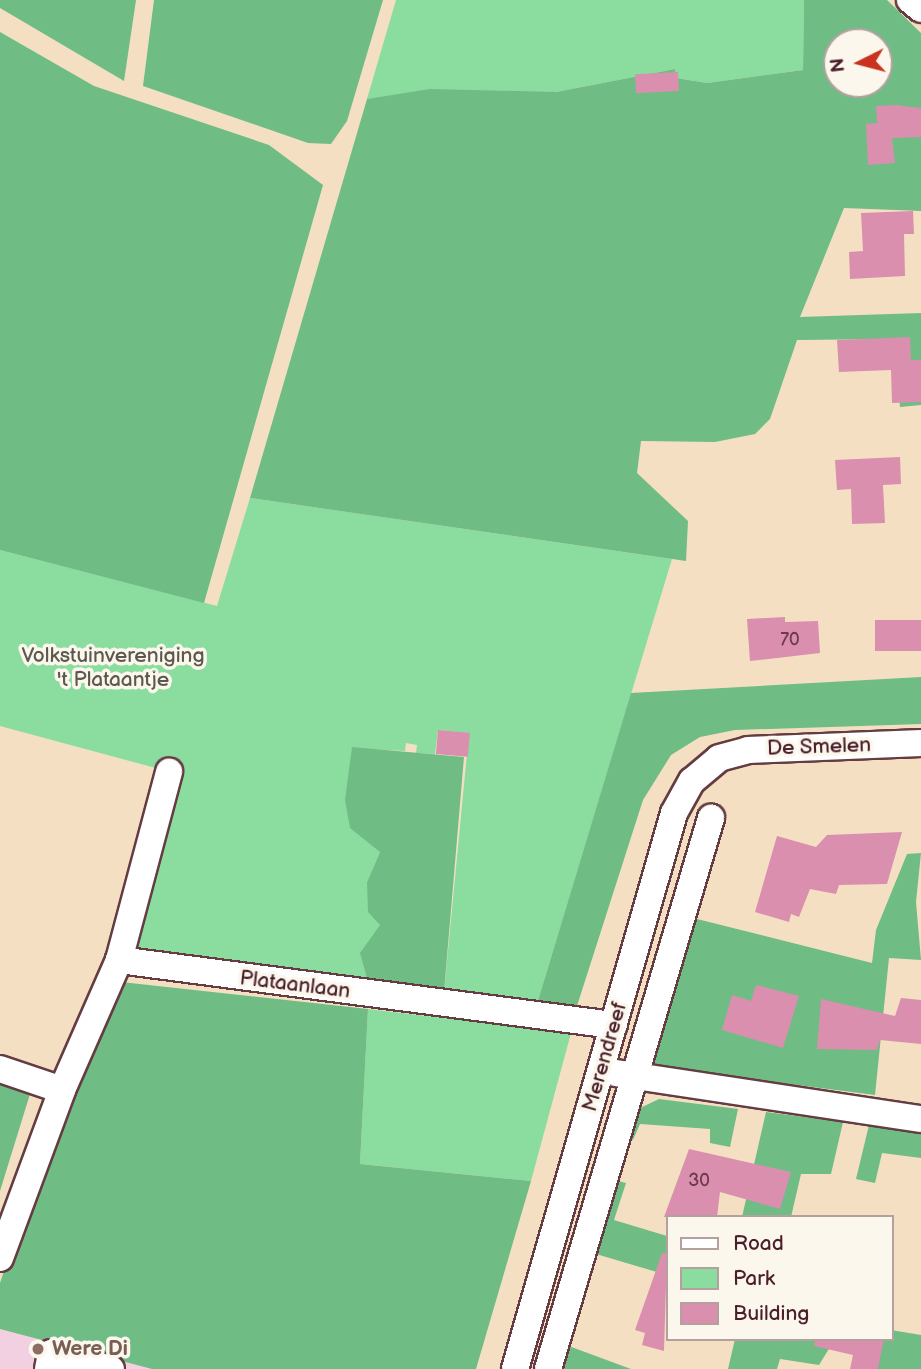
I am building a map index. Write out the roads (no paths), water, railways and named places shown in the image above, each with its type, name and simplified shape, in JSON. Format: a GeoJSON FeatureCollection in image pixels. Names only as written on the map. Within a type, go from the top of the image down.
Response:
{"type":"FeatureCollection","features":[{"type":"Feature","properties":{"kind":"street"},"geometry":{"type":"LineString","coordinates":[[910,0],[921,9]]}},
{"type":"Feature","properties":{"kind":"street","name":"De Smelen"},"geometry":{"type":"LineString","coordinates":[[719,758],[748,750],[921,743]]}},
{"type":"Feature","properties":{"kind":"street","name":"Merendreef"},"geometry":{"type":"LineString","coordinates":[[514,1369],[674,813],[692,781],[719,758]]}},
{"type":"Feature","properties":{"kind":"street"},"geometry":{"type":"LineString","coordinates":[[0,1258],[62,1090],[119,960],[169,772]]}},
{"type":"Feature","properties":{"kind":"street","name":"Merendreef"},"geometry":{"type":"LineString","coordinates":[[548,1369],[712,818]]}},
{"type":"Feature","properties":{"kind":"street","name":"Plataanlaan"},"geometry":{"type":"LineString","coordinates":[[119,960],[614,1025]]}},
{"type":"Feature","properties":{"kind":"street"},"geometry":{"type":"LineString","coordinates":[[0,1069],[62,1090]]}},
{"type":"Feature","properties":{"kind":"street"},"geometry":{"type":"LineString","coordinates":[[601,1069],[921,1119]]}},
{"type":"Feature","properties":{"kind":"street"},"geometry":{"type":"LineString","coordinates":[[48,1369],[51,1353],[111,1369]]}},
{"type":"Feature","properties":{"kind":"place","name":"Were Di"},"geometry":{"type":"Point","coordinates":[38,1349]}},
{"type":"Feature","properties":{"kind":"park label","name":"Volkstuinvereniging 't Plataantje"},"geometry":{"type":"Point","coordinates":[113,668]}}]}
